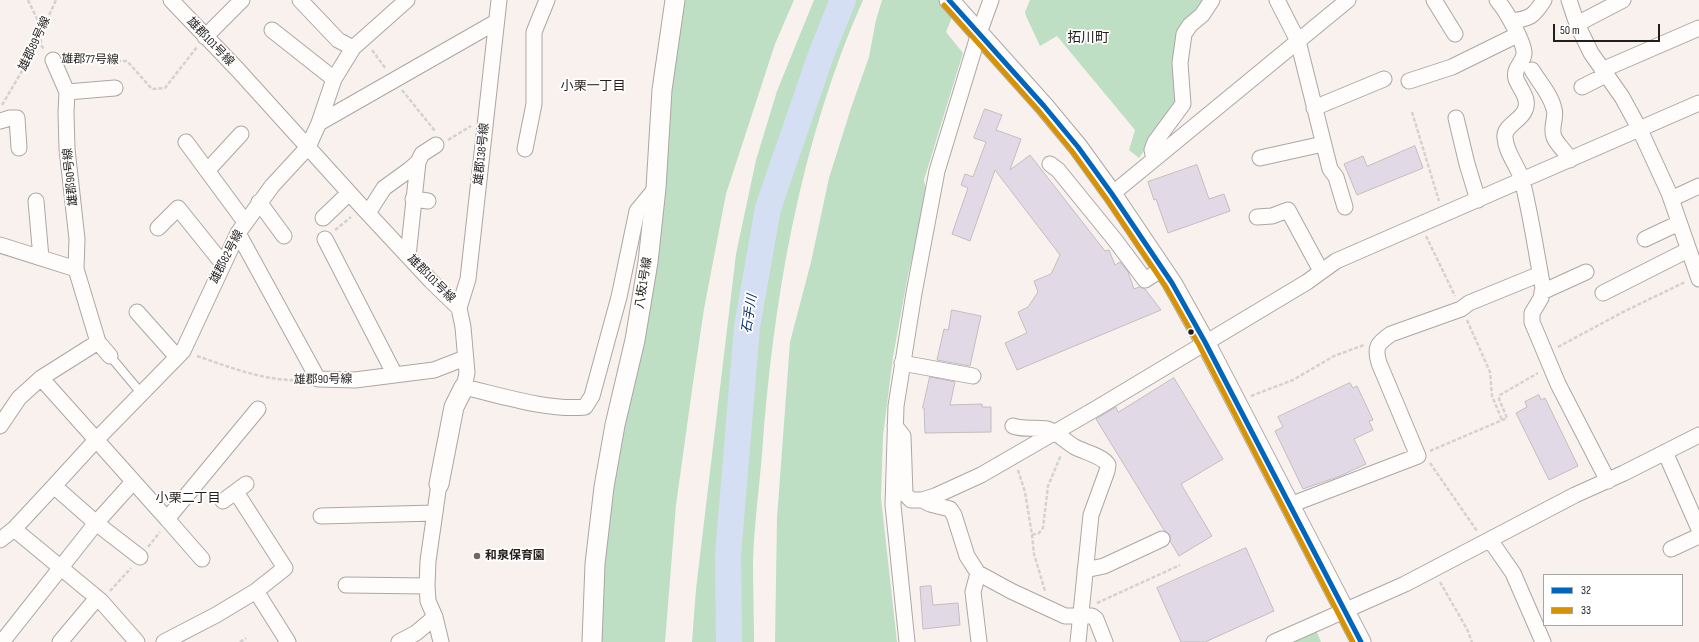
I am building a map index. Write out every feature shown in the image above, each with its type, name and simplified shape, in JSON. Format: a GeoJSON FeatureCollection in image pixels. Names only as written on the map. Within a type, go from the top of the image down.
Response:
{"type":"FeatureCollection","features":[{"type":"Feature","properties":{"kind":"street","name":"雄郡101号線"},"geometry":{"type":"LineString","coordinates":[[171,0],[238,70],[349,193],[459,308],[463,327],[467,373],[464,387]]}},
{"type":"Feature","properties":{"kind":"street"},"geometry":{"type":"LineString","coordinates":[[205,37],[242,0]]}},
{"type":"Feature","properties":{"kind":"street"},"geometry":{"type":"LineString","coordinates":[[300,0],[338,40],[359,43]]}},
{"type":"Feature","properties":{"kind":"street","name":"雄郡82号線"},"geometry":{"type":"LineString","coordinates":[[0,540],[14,529],[97,439],[180,354],[222,264],[242,227],[259,202],[308,146],[319,123],[334,79],[359,43],[407,0]]}},
{"type":"Feature","properties":{"kind":"street","name":"雄郡138号線"},"geometry":{"type":"LineString","coordinates":[[459,308],[468,279],[499,0]]}},
{"type":"Feature","properties":{"kind":"street"},"geometry":{"type":"LineString","coordinates":[[525,149],[534,104],[534,32],[547,0]]}},
{"type":"Feature","properties":{"kind":"street","name":"八坂1号線"},"geometry":{"type":"LineString","coordinates":[[591,640],[595,564],[604,487],[615,425],[635,340],[648,262],[656,188],[662,90],[675,0]]}},
{"type":"Feature","properties":{"kind":"street"},"geometry":{"type":"LineString","coordinates":[[949,0],[1078,147],[1112,194],[1162,269],[1205,342],[1361,642]]}},
{"type":"Feature","properties":{"kind":"street"},"geometry":{"type":"LineString","coordinates":[[906,642],[894,506],[895,426],[902,363],[938,171],[979,33],[991,0]]}},
{"type":"Feature","properties":{"kind":"street"},"geometry":{"type":"LineString","coordinates":[[1154,159],[1152,150],[1155,142],[1183,104],[1180,62],[1184,34],[1212,0]]}},
{"type":"Feature","properties":{"kind":"street"},"geometry":{"type":"LineString","coordinates":[[1276,0],[1298,41],[1330,169],[1336,177],[1345,207]]}},
{"type":"Feature","properties":{"kind":"street"},"geometry":{"type":"LineString","coordinates":[[1112,194],[1348,0]]}},
{"type":"Feature","properties":{"kind":"street"},"geometry":{"type":"LineString","coordinates":[[1434,0],[1455,34]]}},
{"type":"Feature","properties":{"kind":"street"},"geometry":{"type":"LineString","coordinates":[[1497,0],[1514,28],[1524,49],[1524,55],[1518,64],[1516,79],[1526,100],[1526,109],[1522,117],[1506,130],[1504,137],[1507,148],[1522,181],[1543,288],[1541,298],[1532,313],[1532,322],[1553,372],[1608,481]]}},
{"type":"Feature","properties":{"kind":"street"},"geometry":{"type":"LineString","coordinates":[[1409,81],[1452,67],[1514,28],[1523,20],[1533,16],[1544,0]]}},
{"type":"Feature","properties":{"kind":"street"},"geometry":{"type":"LineString","coordinates":[[1569,0],[1577,24],[1591,53],[1622,97],[1640,130],[1671,199],[1698,278]]}},
{"type":"Feature","properties":{"kind":"street"},"geometry":{"type":"LineString","coordinates":[[1577,24],[1623,0]]}},
{"type":"Feature","properties":{"kind":"street"},"geometry":{"type":"LineString","coordinates":[[319,123],[496,22]]}},
{"type":"Feature","properties":{"kind":"street"},"geometry":{"type":"LineString","coordinates":[[1582,87],[1604,73],[1699,28]]}},
{"type":"Feature","properties":{"kind":"street"},"geometry":{"type":"LineString","coordinates":[[272,30],[334,79]]}},
{"type":"Feature","properties":{"kind":"street","name":"雄郡90号線"},"geometry":{"type":"LineString","coordinates":[[54,60],[67,92],[67,148],[77,239],[76,269],[98,342],[110,356]]}},
{"type":"Feature","properties":{"kind":"street"},"geometry":{"type":"LineString","coordinates":[[1532,70],[1554,109],[1555,118],[1552,128],[1553,136],[1570,160]]}},
{"type":"Feature","properties":{"kind":"street"},"geometry":{"type":"LineString","coordinates":[[1314,108],[1378,76]]}},
{"type":"Feature","properties":{"kind":"street"},"geometry":{"type":"LineString","coordinates":[[67,92],[115,88]]}},
{"type":"Feature","properties":{"kind":"street"},"geometry":{"type":"LineString","coordinates":[[895,426],[903,436],[905,494],[911,500],[922,500],[981,475],[1014,456],[1060,437],[1097,408],[1307,282],[1336,261],[1640,130],[1699,103]]}},
{"type":"Feature","properties":{"kind":"street"},"geometry":{"type":"LineString","coordinates":[[0,121],[10,118],[17,118],[19,148]]}},
{"type":"Feature","properties":{"kind":"street"},"geometry":{"type":"LineString","coordinates":[[1456,118],[1465,158],[1478,200]]}},
{"type":"Feature","properties":{"kind":"street"},"geometry":{"type":"LineString","coordinates":[[207,171],[241,134]]}},
{"type":"Feature","properties":{"kind":"street"},"geometry":{"type":"LineString","coordinates":[[408,256],[418,162],[422,154],[440,141]]}},
{"type":"Feature","properties":{"kind":"street"},"geometry":{"type":"LineString","coordinates":[[186,142],[207,171],[242,227],[318,379]]}},
{"type":"Feature","properties":{"kind":"street"},"geometry":{"type":"LineString","coordinates":[[1260,158],[1323,144]]}},
{"type":"Feature","properties":{"kind":"street"},"geometry":{"type":"LineString","coordinates":[[365,210],[384,188],[418,162]]}},
{"type":"Feature","properties":{"kind":"street"},"geometry":{"type":"LineString","coordinates":[[1050,164],[1058,170],[1115,240],[1145,280],[1162,269]]}},
{"type":"Feature","properties":{"kind":"street"},"geometry":{"type":"LineString","coordinates":[[1671,199],[1699,186]]}},
{"type":"Feature","properties":{"kind":"street"},"geometry":{"type":"LineString","coordinates":[[441,642],[435,617],[428,601],[428,561],[439,484],[454,407],[464,387],[537,403],[571,408],[585,407],[592,396],[619,297],[637,211],[656,188]]}},
{"type":"Feature","properties":{"kind":"street"},"geometry":{"type":"LineString","coordinates":[[323,218],[349,193]]}},
{"type":"Feature","properties":{"kind":"street"},"geometry":{"type":"LineString","coordinates":[[413,199],[428,201]]}},
{"type":"Feature","properties":{"kind":"street"},"geometry":{"type":"LineString","coordinates":[[36,201],[42,258]]}},
{"type":"Feature","properties":{"kind":"street"},"geometry":{"type":"LineString","coordinates":[[259,202],[284,236]]}},
{"type":"Feature","properties":{"kind":"street"},"geometry":{"type":"LineString","coordinates":[[158,228],[178,208],[222,264]]}},
{"type":"Feature","properties":{"kind":"street"},"geometry":{"type":"LineString","coordinates":[[1257,217],[1272,216],[1288,210],[1321,271]]}},
{"type":"Feature","properties":{"kind":"street"},"geometry":{"type":"LineString","coordinates":[[1644,239],[1680,223]]}},
{"type":"Feature","properties":{"kind":"street"},"geometry":{"type":"LineString","coordinates":[[325,239],[395,375]]}},
{"type":"Feature","properties":{"kind":"street"},"geometry":{"type":"LineString","coordinates":[[0,245],[76,269]]}},
{"type":"Feature","properties":{"kind":"street"},"geometry":{"type":"LineString","coordinates":[[1603,293],[1688,250]]}},
{"type":"Feature","properties":{"kind":"street"},"geometry":{"type":"LineString","coordinates":[[1542,292],[1586,272]]}},
{"type":"Feature","properties":{"kind":"street"},"geometry":{"type":"LineString","coordinates":[[1290,505],[1421,455],[1376,355],[1381,341],[1391,334],[1461,309],[1469,303],[1540,274]]}},
{"type":"Feature","properties":{"kind":"street"},"geometry":{"type":"LineString","coordinates":[[137,312],[180,354]]}},
{"type":"Feature","properties":{"kind":"street"},"geometry":{"type":"LineString","coordinates":[[0,426],[19,398],[41,378],[98,342]]}},
{"type":"Feature","properties":{"kind":"street","name":"雄郡90号線"},"geometry":{"type":"LineString","coordinates":[[318,379],[355,380],[434,370],[465,358]]}},
{"type":"Feature","properties":{"kind":"street"},"geometry":{"type":"LineString","coordinates":[[902,363],[973,376]]}},
{"type":"Feature","properties":{"kind":"street"},"geometry":{"type":"LineString","coordinates":[[41,378],[97,439],[133,482],[202,559]]}},
{"type":"Feature","properties":{"kind":"street"},"geometry":{"type":"LineString","coordinates":[[167,519],[258,409]]}},
{"type":"Feature","properties":{"kind":"street"},"geometry":{"type":"LineString","coordinates":[[1012,426],[1018,428],[1048,429],[1091,455],[1103,458],[1108,465],[1091,515],[1078,642]]}},
{"type":"Feature","properties":{"kind":"street"},"geometry":{"type":"LineString","coordinates":[[1274,642],[1405,584],[1575,495],[1608,481],[1699,435]]}},
{"type":"Feature","properties":{"kind":"street"},"geometry":{"type":"LineString","coordinates":[[1665,452],[1699,529]]}},
{"type":"Feature","properties":{"kind":"street"},"geometry":{"type":"LineString","coordinates":[[2,642],[96,523],[133,482]]}},
{"type":"Feature","properties":{"kind":"street"},"geometry":{"type":"LineString","coordinates":[[54,486],[96,523],[140,558]]}},
{"type":"Feature","properties":{"kind":"street"},"geometry":{"type":"LineString","coordinates":[[164,642],[216,615],[256,591],[285,568],[241,488],[223,501]]}},
{"type":"Feature","properties":{"kind":"street"},"geometry":{"type":"LineString","coordinates":[[922,500],[930,504],[950,509],[954,515],[967,556],[978,573],[1010,591],[1065,616],[1081,614],[1092,616],[1096,619],[1105,642]]}},
{"type":"Feature","properties":{"kind":"street"},"geometry":{"type":"LineString","coordinates":[[321,516],[435,512]]}},
{"type":"Feature","properties":{"kind":"street"},"geometry":{"type":"LineString","coordinates":[[14,529],[97,598],[111,611],[137,642]]}},
{"type":"Feature","properties":{"kind":"street"},"geometry":{"type":"LineString","coordinates":[[1671,549],[1699,536]]}},
{"type":"Feature","properties":{"kind":"street"},"geometry":{"type":"LineString","coordinates":[[1085,570],[1104,566],[1162,539]]}},
{"type":"Feature","properties":{"kind":"street"},"geometry":{"type":"LineString","coordinates":[[1487,541],[1513,573],[1543,642]]}},
{"type":"Feature","properties":{"kind":"street"},"geometry":{"type":"LineString","coordinates":[[978,573],[973,592],[979,642]]}},
{"type":"Feature","properties":{"kind":"street"},"geometry":{"type":"LineString","coordinates":[[346,585],[427,586]]}},
{"type":"Feature","properties":{"kind":"street"},"geometry":{"type":"LineString","coordinates":[[256,591],[288,642]]}},
{"type":"Feature","properties":{"kind":"street"},"geometry":{"type":"LineString","coordinates":[[64,641],[97,598]]}},
{"type":"Feature","properties":{"kind":"street"},"geometry":{"type":"LineString","coordinates":[[399,642],[416,634],[435,617]]}},
{"type":"Feature","properties":{"kind":"street"},"geometry":{"type":"LineString","coordinates":[[422,642],[435,617]]}},
{"type":"Feature","properties":{"kind":"lane"},"geometry":{"type":"LineString","coordinates":[[110,356],[141,393]]}},
{"type":"Feature","properties":{"kind":"path"},"geometry":{"type":"LineString","coordinates":[[28,0],[40,25],[41,45],[54,60]]}},
{"type":"Feature","properties":{"kind":"path","name":"雄郡89号線"},"geometry":{"type":"LineString","coordinates":[[0,109],[35,49],[40,33],[56,0]]}},
{"type":"Feature","properties":{"kind":"path","name":"雄郡77号線"},"geometry":{"type":"LineString","coordinates":[[54,60],[127,61],[152,89],[165,88],[205,37]]}},
{"type":"Feature","properties":{"kind":"path"},"geometry":{"type":"LineString","coordinates":[[359,43],[394,81],[440,141],[486,116]]}},
{"type":"Feature","properties":{"kind":"path"},"geometry":{"type":"LineString","coordinates":[[1412,112],[1443,215]]}},
{"type":"Feature","properties":{"kind":"path"},"geometry":{"type":"LineString","coordinates":[[325,239],[365,210]]}},
{"type":"Feature","properties":{"kind":"path"},"geometry":{"type":"LineString","coordinates":[[1545,354],[1623,312],[1698,278]]}},
{"type":"Feature","properties":{"kind":"path"},"geometry":{"type":"LineString","coordinates":[[1250,396],[1293,380],[1334,356],[1348,350],[1367,344],[1378,346]]}},
{"type":"Feature","properties":{"kind":"path","name":"雄郡90号線"},"geometry":{"type":"LineString","coordinates":[[180,354],[250,374],[287,381],[318,379]]}},
{"type":"Feature","properties":{"kind":"path"},"geometry":{"type":"LineString","coordinates":[[1487,541],[1421,455],[1507,418],[1498,399],[1500,395],[1540,372],[1546,375],[1553,372]]}},
{"type":"Feature","properties":{"kind":"path"},"geometry":{"type":"LineString","coordinates":[[1032,536],[1040,533],[1043,528],[1048,486],[1060,437]]}},
{"type":"Feature","properties":{"kind":"path"},"geometry":{"type":"LineString","coordinates":[[1014,456],[1025,492],[1034,554],[1046,593],[1044,607]]}},
{"type":"Feature","properties":{"kind":"path"},"geometry":{"type":"LineString","coordinates":[[1081,614],[1180,565]]}},
{"type":"Feature","properties":{"kind":"path"},"geometry":{"type":"LineString","coordinates":[[1433,570],[1467,629],[1472,642]]}},
{"type":"Feature","properties":{"kind":"path"},"geometry":{"type":"LineString","coordinates":[[240,642],[246,638]]}},
{"type":"Feature","properties":{"kind":"green space"},"geometry":{"type":"Polygon","coordinates":[[[680,0],[794,0],[775,44],[726,194],[704,309],[676,505],[665,642],[601,642],[602,578],[611,506],[666,139],[680,0]]]}},
{"type":"Feature","properties":{"kind":"green space"},"geometry":{"type":"Polygon","coordinates":[[[814,0],[863,0],[841,54],[822,109],[806,165],[782,280],[767,396],[754,536],[754,642],[692,642],[696,589],[736,254],[756,160],[777,91],[814,0]]]}},
{"type":"Feature","properties":{"kind":"green space"},"geometry":{"type":"Polygon","coordinates":[[[882,0],[959,0],[946,32],[963,53],[924,180],[927,194],[908,275],[893,357],[883,436],[881,498],[897,642],[775,642],[777,518],[790,342],[811,262],[829,178],[869,57],[876,20],[882,0]]]}},
{"type":"Feature","properties":{"kind":"green space"},"geometry":{"type":"Polygon","coordinates":[[[1030,0],[1204,0],[1194,13],[1178,103],[1139,158],[1129,150],[1135,130],[1057,36],[1040,46],[1025,12],[1030,0]]]}},
{"type":"Feature","properties":{"kind":"green space"},"geometry":{"type":"Polygon","coordinates":[[[1316,630],[1321,642],[1289,642],[1316,630]]]}},
{"type":"Feature","properties":{"kind":"building"},"geometry":{"type":"Polygon","coordinates":[[[985,109],[1002,115],[996,130],[1021,139],[1010,170],[1030,155],[1105,251],[1109,250],[1115,265],[1120,262],[1128,272],[1134,289],[1139,287],[1145,289],[1161,310],[1017,370],[1005,343],[1027,333],[1018,312],[1028,307],[1038,292],[1034,281],[1051,274],[1060,255],[995,170],[970,241],[952,234],[968,188],[961,185],[965,174],[973,177],[986,142],[974,138],[985,109]]]}},
{"type":"Feature","properties":{"kind":"building"},"geometry":{"type":"Polygon","coordinates":[[[1415,146],[1423,168],[1357,195],[1344,164],[1363,156],[1367,166],[1415,146]]]}},
{"type":"Feature","properties":{"kind":"building"},"geometry":{"type":"Polygon","coordinates":[[[1197,165],[1209,199],[1224,194],[1230,211],[1168,233],[1156,199],[1154,200],[1148,182],[1197,165]]]}},
{"type":"Feature","properties":{"kind":"building"},"geometry":{"type":"Polygon","coordinates":[[[952,310],[981,316],[970,366],[937,360],[944,329],[948,330],[952,310]]]}},
{"type":"Feature","properties":{"kind":"building"},"geometry":{"type":"Polygon","coordinates":[[[930,377],[955,382],[950,405],[982,404],[982,407],[991,407],[991,432],[925,433],[923,408],[930,377]]]}},
{"type":"Feature","properties":{"kind":"building"},"geometry":{"type":"Polygon","coordinates":[[[1174,378],[1223,459],[1181,484],[1212,536],[1179,556],[1170,541],[1170,535],[1164,530],[1096,419],[1116,407],[1118,412],[1174,378]]]}},
{"type":"Feature","properties":{"kind":"building"},"geometry":{"type":"Polygon","coordinates":[[[1350,383],[1353,388],[1357,386],[1373,420],[1369,421],[1373,430],[1354,439],[1366,464],[1340,476],[1303,489],[1275,431],[1283,427],[1278,417],[1350,383]]]}},
{"type":"Feature","properties":{"kind":"building"},"geometry":{"type":"Polygon","coordinates":[[[1539,395],[1541,400],[1545,398],[1578,466],[1549,480],[1516,413],[1527,407],[1525,402],[1539,395]]]}},
{"type":"Feature","properties":{"kind":"building"},"geometry":{"type":"Polygon","coordinates":[[[1246,548],[1274,611],[1205,642],[1181,642],[1157,588],[1246,548]]]}},
{"type":"Feature","properties":{"kind":"building"},"geometry":{"type":"Polygon","coordinates":[[[931,586],[933,605],[958,603],[960,625],[923,629],[920,587],[931,586]]]}},
{"type":"Feature","properties":{"kind":"waterway","name":"石手川"},"geometry":{"type":"LineString","coordinates":[[729,642],[728,555],[747,327],[768,208],[822,52],[843,0]]}},
{"type":"Feature","properties":{"kind":"transit line","name":"32"},"geometry":{"type":"LineString","coordinates":[[949,0],[1044,106],[1078,147],[1112,194],[1172,283],[1205,342],[1361,642]]}},
{"type":"Feature","properties":{"kind":"transit line","name":"33"},"geometry":{"type":"LineString","coordinates":[[944,5],[1039,111],[1072,151],[1106,198],[1166,287],[1199,345],[1353,642]]}},
{"type":"Feature","properties":{"kind":"place","name":"和泉保育園"},"geometry":{"type":"Point","coordinates":[477,556]}},
{"type":"Feature","properties":{"kind":"district","name":"拓川町"},"geometry":{"type":"Point","coordinates":[1088,38]}},
{"type":"Feature","properties":{"kind":"district","name":"小栗一丁目"},"geometry":{"type":"Point","coordinates":[593,87]}},
{"type":"Feature","properties":{"kind":"district","name":"小栗二丁目"},"geometry":{"type":"Point","coordinates":[188,499]}}]}
